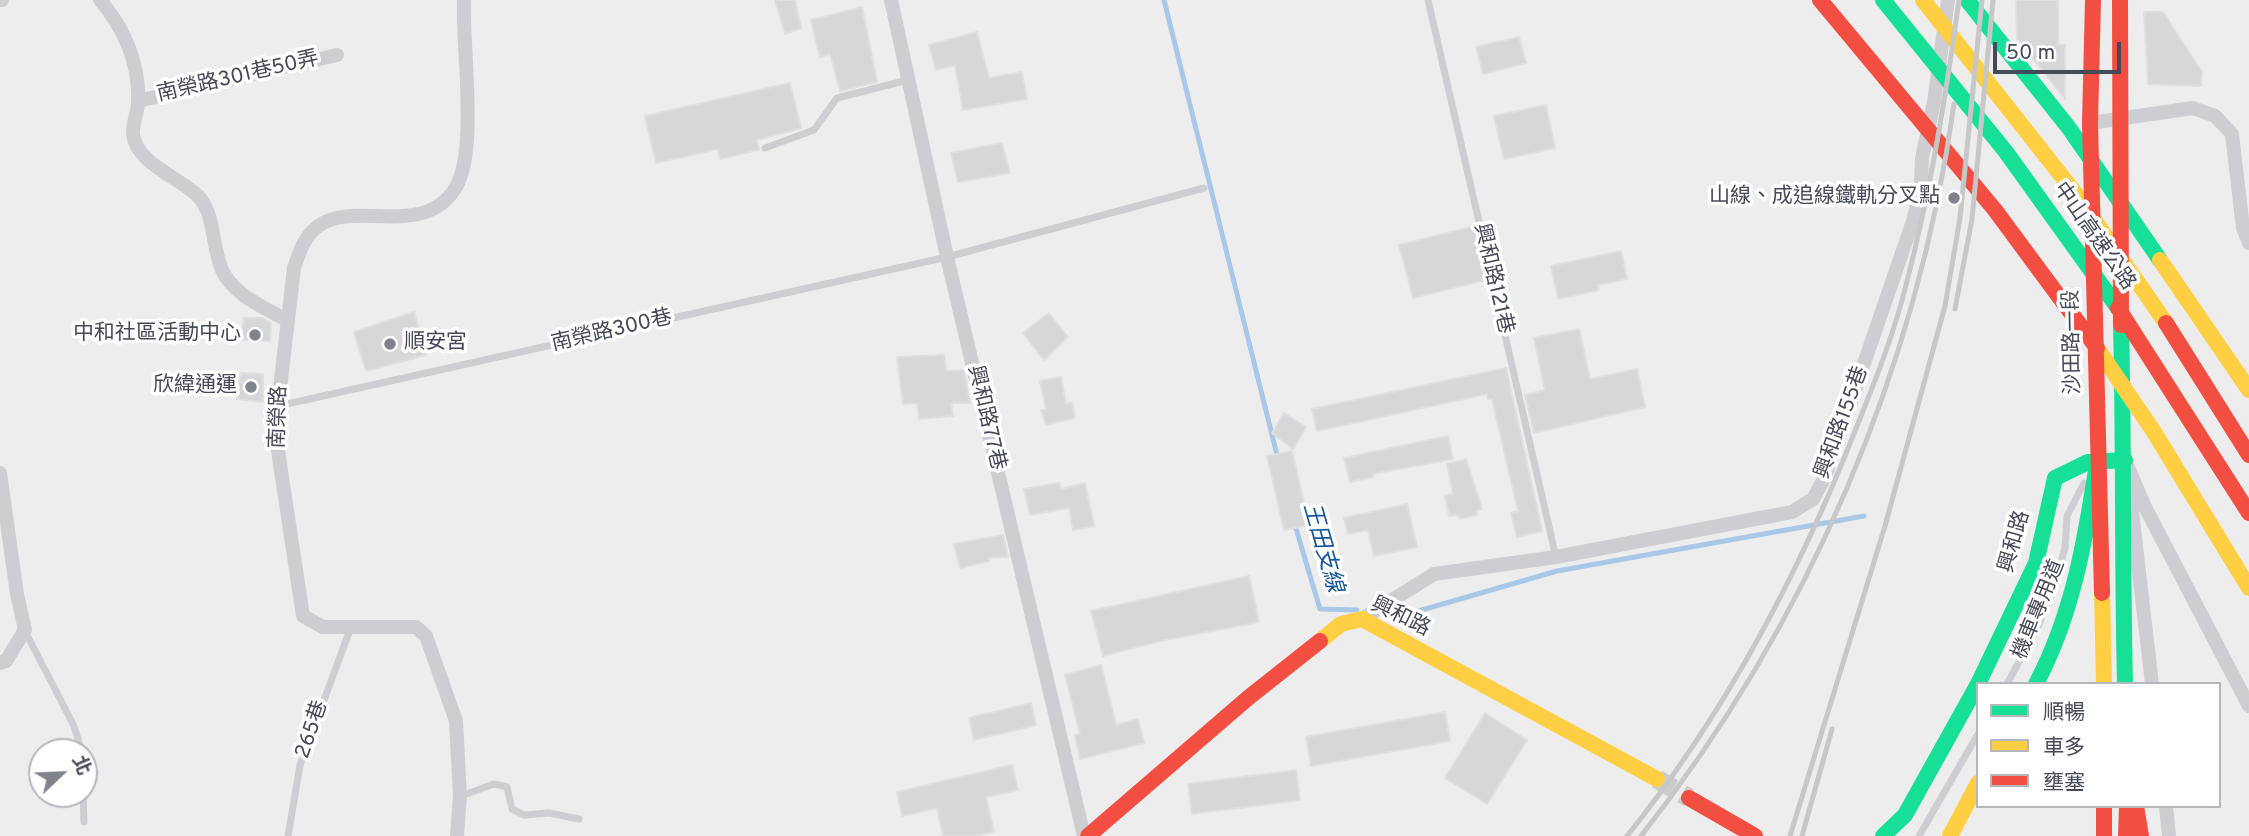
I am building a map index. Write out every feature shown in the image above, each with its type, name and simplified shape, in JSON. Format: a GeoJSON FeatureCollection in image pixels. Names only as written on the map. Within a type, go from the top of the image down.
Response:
{"type":"FeatureCollection","features":[{"type":"Feature","properties":{"kind":"main road"},"geometry":{"type":"LineString","coordinates":[[1820,0],[1985,197],[2068,308],[2163,447],[2249,587]]}},
{"type":"Feature","properties":{"kind":"main road","name":"中山高速公路"},"geometry":{"type":"LineString","coordinates":[[1883,0],[2006,152],[2112,299],[2249,513]]}},
{"type":"Feature","properties":{"kind":"main road","name":"中山高速公路"},"geometry":{"type":"LineString","coordinates":[[1923,0],[2087,209],[2162,317],[2249,455]]}},
{"type":"Feature","properties":{"kind":"main road","name":"中山高速公路"},"geometry":{"type":"LineString","coordinates":[[1967,0],[2069,128],[2249,390]]}},
{"type":"Feature","properties":{"kind":"main road","name":"沙田路一段"},"geometry":{"type":"LineString","coordinates":[[2093,0],[2090,123],[2104,682]]}},
{"type":"Feature","properties":{"kind":"main road"},"geometry":{"type":"LineString","coordinates":[[2120,0],[2122,120],[2119,276],[2125,460],[2121,546],[2125,682]]}},
{"type":"Feature","properties":{"kind":"main road"},"geometry":{"type":"LineString","coordinates":[[2094,340],[2200,347],[2224,354],[2249,367]]}},
{"type":"Feature","properties":{"kind":"main road"},"geometry":{"type":"LineString","coordinates":[[2037,682],[2064,620],[2082,565],[2098,457]]}},
{"type":"Feature","properties":{"kind":"main road","name":"興和路"},"geometry":{"type":"LineString","coordinates":[[1979,682],[2036,563],[2055,478],[2098,457],[2125,460]]}},
{"type":"Feature","properties":{"kind":"main road","name":"興和路"},"geometry":{"type":"LineString","coordinates":[[1086,836],[1248,698],[1341,624],[1352,619],[1363,619],[1657,779]]}},
{"type":"Feature","properties":{"kind":"main road","name":"興和路"},"geometry":{"type":"LineString","coordinates":[[1883,836],[1905,815],[1976,688]]}},
{"type":"Feature","properties":{"kind":"main road"},"geometry":{"type":"LineString","coordinates":[[1950,836],[1976,787]]}},
{"type":"Feature","properties":{"kind":"main road"},"geometry":{"type":"LineString","coordinates":[[1689,798],[1755,836]]}},
{"type":"Feature","properties":{"kind":"main road"},"geometry":{"type":"LineString","coordinates":[[2104,808],[2104,836]]}},
{"type":"Feature","properties":{"kind":"main road"},"geometry":{"type":"LineString","coordinates":[[2126,836],[2127,808]]}},
{"type":"Feature","properties":{"kind":"main road"},"geometry":{"type":"LineString","coordinates":[[2136,808],[2141,836]]}},
{"type":"Feature","properties":{"kind":"street"},"geometry":{"type":"LineString","coordinates":[[100,0],[120,25],[128,44],[138,101],[133,134],[139,148],[147,159],[202,200],[222,271],[236,289],[288,321]]}},
{"type":"Feature","properties":{"kind":"street","name":"南榮路"},"geometry":{"type":"LineString","coordinates":[[457,836],[460,796],[456,721],[426,636],[416,626],[323,627],[303,616],[275,431],[294,268],[302,245],[317,227],[348,218],[412,215],[430,210],[456,186],[466,156],[464,0]]}},
{"type":"Feature","properties":{"kind":"street","name":"興和路77巷"},"geometry":{"type":"LineString","coordinates":[[891,0],[947,257],[1086,836]]}},
{"type":"Feature","properties":{"kind":"street","name":"興和路155巷"},"geometry":{"type":"LineString","coordinates":[[1363,619],[1434,574],[1556,557],[1792,512],[1813,499],[1825,477],[1855,395],[1913,221],[1921,187],[1922,158],[1934,102],[1948,0]]}},
{"type":"Feature","properties":{"kind":"street","name":"南榮路301巷50弄"},"geometry":{"type":"LineString","coordinates":[[138,101],[337,55]]}},
{"type":"Feature","properties":{"kind":"street"},"geometry":{"type":"LineString","coordinates":[[2090,123],[2193,108],[2208,112],[2224,124],[2232,134],[2243,228],[2249,243]]}},
{"type":"Feature","properties":{"kind":"street"},"geometry":{"type":"LineString","coordinates":[[2125,460],[2152,682]]}},
{"type":"Feature","properties":{"kind":"street"},"geometry":{"type":"LineString","coordinates":[[2125,460],[2146,507],[2249,706]]}},
{"type":"Feature","properties":{"kind":"street"},"geometry":{"type":"LineString","coordinates":[[0,473],[17,594],[25,630],[6,661],[0,663]]}},
{"type":"Feature","properties":{"kind":"street"},"geometry":{"type":"LineString","coordinates":[[2166,808],[2169,836]]}},
{"type":"Feature","properties":{"kind":"lane","name":"興和路121巷"},"geometry":{"type":"LineString","coordinates":[[1428,0],[1556,557]]}},
{"type":"Feature","properties":{"kind":"lane"},"geometry":{"type":"LineString","coordinates":[[765,148],[814,130],[837,98],[908,80]]}},
{"type":"Feature","properties":{"kind":"lane","name":"南榮路300巷"},"geometry":{"type":"LineString","coordinates":[[277,407],[947,257],[1204,188]]}},
{"type":"Feature","properties":{"kind":"lane","name":"機車專用道"},"geometry":{"type":"LineString","coordinates":[[2008,682],[2038,627],[2065,548],[2067,516],[2098,457]]}},
{"type":"Feature","properties":{"kind":"lane","name":"265巷"},"geometry":{"type":"LineString","coordinates":[[288,836],[300,765],[351,628]]}},
{"type":"Feature","properties":{"kind":"lane"},"geometry":{"type":"LineString","coordinates":[[25,630],[78,738]]}},
{"type":"Feature","properties":{"kind":"lane"},"geometry":{"type":"LineString","coordinates":[[1919,836],[1976,737]]}},
{"type":"Feature","properties":{"kind":"lane"},"geometry":{"type":"LineString","coordinates":[[460,796],[494,784],[507,787],[512,808],[524,815],[548,813],[579,819]]}},
{"type":"Feature","properties":{"kind":"lane"},"geometry":{"type":"LineString","coordinates":[[84,808],[84,822]]}},
{"type":"Feature","properties":{"kind":"building"},"geometry":{"type":"Polygon","coordinates":[[[775,0],[795,0],[801,28],[785,34],[775,0]]]}},
{"type":"Feature","properties":{"kind":"building"},"geometry":{"type":"Polygon","coordinates":[[[2016,0],[2058,0],[2058,45],[2065,45],[2065,99],[2017,39],[2016,0]]]}},
{"type":"Feature","properties":{"kind":"building"},"geometry":{"type":"Polygon","coordinates":[[[862,7],[877,82],[840,91],[830,54],[820,57],[811,20],[862,7]]]}},
{"type":"Feature","properties":{"kind":"building"},"geometry":{"type":"Polygon","coordinates":[[[2144,12],[2163,12],[2202,72],[2201,86],[2148,84],[2144,12]]]}},
{"type":"Feature","properties":{"kind":"building"},"geometry":{"type":"Polygon","coordinates":[[[977,32],[989,78],[1022,72],[1027,99],[963,110],[955,65],[936,70],[929,45],[977,32]]]}},
{"type":"Feature","properties":{"kind":"building"},"geometry":{"type":"Polygon","coordinates":[[[1519,37],[1526,63],[1483,74],[1476,47],[1519,37]]]}},
{"type":"Feature","properties":{"kind":"building"},"geometry":{"type":"Polygon","coordinates":[[[790,83],[801,128],[757,140],[759,150],[720,159],[718,149],[656,163],[645,116],[790,83]]]}},
{"type":"Feature","properties":{"kind":"building"},"geometry":{"type":"Polygon","coordinates":[[[1546,105],[1555,148],[1504,159],[1494,116],[1546,105]]]}},
{"type":"Feature","properties":{"kind":"building"},"geometry":{"type":"Polygon","coordinates":[[[1002,143],[1010,173],[958,182],[951,153],[1002,143]]]}},
{"type":"Feature","properties":{"kind":"building"},"geometry":{"type":"Polygon","coordinates":[[[1474,226],[1486,280],[1413,298],[1399,245],[1474,226]]]}},
{"type":"Feature","properties":{"kind":"building"},"geometry":{"type":"Polygon","coordinates":[[[1621,251],[1627,279],[1598,285],[1599,290],[1558,299],[1551,266],[1621,251]]]}},
{"type":"Feature","properties":{"kind":"building","name":"順安宮"},"geometry":{"type":"Polygon","coordinates":[[[414,312],[426,355],[366,371],[354,332],[414,312]]]}},
{"type":"Feature","properties":{"kind":"building"},"geometry":{"type":"Polygon","coordinates":[[[1049,313],[1068,337],[1044,360],[1023,333],[1049,313]]]}},
{"type":"Feature","properties":{"kind":"building","name":"中和社區活動中心"},"geometry":{"type":"Polygon","coordinates":[[[244,318],[263,318],[271,323],[270,341],[240,340],[244,318]]]}},
{"type":"Feature","properties":{"kind":"building"},"geometry":{"type":"Polygon","coordinates":[[[1579,329],[1590,379],[1637,369],[1645,407],[1534,433],[1525,395],[1545,390],[1534,338],[1579,329]]]}},
{"type":"Feature","properties":{"kind":"building"},"geometry":{"type":"Polygon","coordinates":[[[944,355],[946,371],[964,370],[970,403],[951,403],[953,416],[919,419],[917,403],[903,404],[897,357],[944,355]]]}},
{"type":"Feature","properties":{"kind":"building"},"geometry":{"type":"Polygon","coordinates":[[[1506,368],[1542,531],[1517,537],[1511,513],[1518,511],[1492,399],[1488,399],[1487,394],[1317,431],[1312,409],[1506,368]]]}},
{"type":"Feature","properties":{"kind":"building","name":"欣緯通運"},"geometry":{"type":"Polygon","coordinates":[[[241,373],[263,374],[263,402],[237,399],[241,373]]]}},
{"type":"Feature","properties":{"kind":"building"},"geometry":{"type":"Polygon","coordinates":[[[1061,377],[1066,404],[1072,402],[1075,418],[1046,425],[1041,410],[1046,409],[1040,381],[1061,377]]]}},
{"type":"Feature","properties":{"kind":"building"},"geometry":{"type":"Polygon","coordinates":[[[1284,413],[1306,427],[1293,449],[1272,433],[1284,413]]]}},
{"type":"Feature","properties":{"kind":"building"},"geometry":{"type":"Polygon","coordinates":[[[1448,436],[1453,459],[1372,474],[1373,477],[1350,482],[1344,458],[1448,436]]]}},
{"type":"Feature","properties":{"kind":"building"},"geometry":{"type":"Polygon","coordinates":[[[1292,451],[1309,525],[1284,530],[1267,456],[1292,451]]]}},
{"type":"Feature","properties":{"kind":"building"},"geometry":{"type":"Polygon","coordinates":[[[1466,459],[1482,509],[1476,511],[1477,515],[1459,519],[1458,515],[1449,516],[1445,496],[1453,494],[1447,464],[1466,459]]]}},
{"type":"Feature","properties":{"kind":"building"},"geometry":{"type":"Polygon","coordinates":[[[1059,483],[1061,489],[1085,483],[1094,526],[1073,530],[1069,508],[1030,515],[1024,489],[1059,483]]]}},
{"type":"Feature","properties":{"kind":"building"},"geometry":{"type":"Polygon","coordinates":[[[1407,504],[1417,547],[1374,556],[1368,530],[1348,534],[1344,518],[1407,504]]]}},
{"type":"Feature","properties":{"kind":"building"},"geometry":{"type":"Polygon","coordinates":[[[1003,535],[1008,557],[988,558],[989,561],[960,568],[954,544],[1003,535]]]}},
{"type":"Feature","properties":{"kind":"building"},"geometry":{"type":"Polygon","coordinates":[[[1249,576],[1259,622],[1160,641],[1103,656],[1091,611],[1249,576]]]}},
{"type":"Feature","properties":{"kind":"building"},"geometry":{"type":"Polygon","coordinates":[[[1101,665],[1116,725],[1138,719],[1144,743],[1080,759],[1075,735],[1080,734],[1065,675],[1101,665]]]}},
{"type":"Feature","properties":{"kind":"building"},"geometry":{"type":"Polygon","coordinates":[[[1031,703],[1036,725],[974,740],[969,718],[1031,703]]]}},
{"type":"Feature","properties":{"kind":"building"},"geometry":{"type":"Polygon","coordinates":[[[1445,712],[1450,741],[1311,766],[1306,737],[1445,712]]]}},
{"type":"Feature","properties":{"kind":"building"},"geometry":{"type":"Polygon","coordinates":[[[1485,713],[1527,740],[1487,804],[1445,778],[1485,713]]]}},
{"type":"Feature","properties":{"kind":"building"},"geometry":{"type":"Polygon","coordinates":[[[1012,765],[1018,790],[986,797],[994,832],[975,836],[943,836],[937,808],[902,816],[897,792],[1012,765]]]}},
{"type":"Feature","properties":{"kind":"building"},"geometry":{"type":"Polygon","coordinates":[[[1296,770],[1300,800],[1192,814],[1188,784],[1296,770]]]}},
{"type":"Feature","properties":{"kind":"waterway","name":"王田支線"},"geometry":{"type":"LineString","coordinates":[[1164,0],[1278,459]]}},
{"type":"Feature","properties":{"kind":"waterway","name":"王田支線"},"geometry":{"type":"LineString","coordinates":[[1380,611],[1415,612],[1557,571],[1864,516]]}},
{"type":"Feature","properties":{"kind":"waterway","name":"王田支線"},"geometry":{"type":"LineString","coordinates":[[1294,522],[1320,609],[1357,610]]}},
{"type":"Feature","properties":{"kind":"tunnel"},"geometry":{"type":"LineString","coordinates":[[1657,779],[1689,798]]}},
{"type":"Feature","properties":{"kind":"railway"},"geometry":{"type":"LineString","coordinates":[[1627,836],[1696,741],[1757,640],[1811,534],[1864,408],[1897,318],[1916,246],[1937,141],[1959,0]]}},
{"type":"Feature","properties":{"kind":"railway"},"geometry":{"type":"LineString","coordinates":[[1790,836],[1885,526],[1945,306],[1960,218],[1982,0]]}},
{"type":"Feature","properties":{"kind":"railway"},"geometry":{"type":"LineString","coordinates":[[1955,309],[1972,219],[1993,0]]}},
{"type":"Feature","properties":{"kind":"railway"},"geometry":{"type":"LineString","coordinates":[[1641,836],[1701,755],[1755,670],[1803,582],[1846,491],[1882,397],[1913,301],[1937,203],[1954,104]]}},
{"type":"Feature","properties":{"kind":"railway"},"geometry":{"type":"LineString","coordinates":[[1802,836],[1832,729]]}},
{"type":"Feature","properties":{"kind":"traffic: fast"},"geometry":{"type":"LineString","coordinates":[[1883,0],[2006,152],[2118,308]]}},
{"type":"Feature","properties":{"kind":"traffic: fast"},"geometry":{"type":"LineString","coordinates":[[1967,0],[2069,128],[2160,260]]}},
{"type":"Feature","properties":{"kind":"traffic: fast"},"geometry":{"type":"LineString","coordinates":[[2121,325],[2125,682]]}},
{"type":"Feature","properties":{"kind":"traffic: fast"},"geometry":{"type":"LineString","coordinates":[[2037,682],[2060,629],[2077,573],[2098,457]]}},
{"type":"Feature","properties":{"kind":"traffic: fast"},"geometry":{"type":"LineString","coordinates":[[1979,682],[2036,563],[2055,478],[2088,462],[2125,460]]}},
{"type":"Feature","properties":{"kind":"traffic: fast"},"geometry":{"type":"LineString","coordinates":[[1883,836],[1905,815],[1976,688]]}},
{"type":"Feature","properties":{"kind":"traffic: slow"},"geometry":{"type":"LineString","coordinates":[[1923,0],[2079,198],[2166,323]]}},
{"type":"Feature","properties":{"kind":"traffic: slow"},"geometry":{"type":"LineString","coordinates":[[2160,260],[2249,390]]}},
{"type":"Feature","properties":{"kind":"traffic: slow"},"geometry":{"type":"LineString","coordinates":[[2097,348],[2154,432],[2249,588]]}},
{"type":"Feature","properties":{"kind":"traffic: slow"},"geometry":{"type":"LineString","coordinates":[[2102,593],[2104,682]]}},
{"type":"Feature","properties":{"kind":"traffic: slow"},"geometry":{"type":"LineString","coordinates":[[1320,641],[1341,624],[1362,619],[1657,779]]}},
{"type":"Feature","properties":{"kind":"traffic: slow"},"geometry":{"type":"LineString","coordinates":[[1950,836],[1976,787]]}},
{"type":"Feature","properties":{"kind":"traffic: jam"},"geometry":{"type":"LineString","coordinates":[[1820,0],[1995,210],[2097,348]]}},
{"type":"Feature","properties":{"kind":"traffic: jam"},"geometry":{"type":"LineString","coordinates":[[2093,0],[2090,123],[2102,593]]}},
{"type":"Feature","properties":{"kind":"traffic: jam"},"geometry":{"type":"LineString","coordinates":[[2120,0],[2121,325]]}},
{"type":"Feature","properties":{"kind":"traffic: jam"},"geometry":{"type":"LineString","coordinates":[[2118,308],[2249,513]]}},
{"type":"Feature","properties":{"kind":"traffic: jam"},"geometry":{"type":"LineString","coordinates":[[2166,323],[2249,455]]}},
{"type":"Feature","properties":{"kind":"traffic: jam"},"geometry":{"type":"LineString","coordinates":[[1088,836],[1248,698],[1320,641]]}},
{"type":"Feature","properties":{"kind":"traffic: jam"},"geometry":{"type":"LineString","coordinates":[[1689,798],[1755,836]]}},
{"type":"Feature","properties":{"kind":"traffic: jam"},"geometry":{"type":"LineString","coordinates":[[2104,808],[2104,836]]}},
{"type":"Feature","properties":{"kind":"traffic: jam"},"geometry":{"type":"LineString","coordinates":[[2126,836],[2127,808]]}},
{"type":"Feature","properties":{"kind":"traffic: jam"},"geometry":{"type":"LineString","coordinates":[[2136,808],[2141,836]]}},
{"type":"Feature","properties":{"kind":"place","name":"山線、成追線鐵軌分叉點"},"geometry":{"type":"Point","coordinates":[1954,198]}},
{"type":"Feature","properties":{"kind":"place","name":"中和社區活動中心"},"geometry":{"type":"Point","coordinates":[255,335]}},
{"type":"Feature","properties":{"kind":"place","name":"順安宮"},"geometry":{"type":"Point","coordinates":[390,344]}},
{"type":"Feature","properties":{"kind":"place","name":"欣緯通運"},"geometry":{"type":"Point","coordinates":[251,387]}}]}
